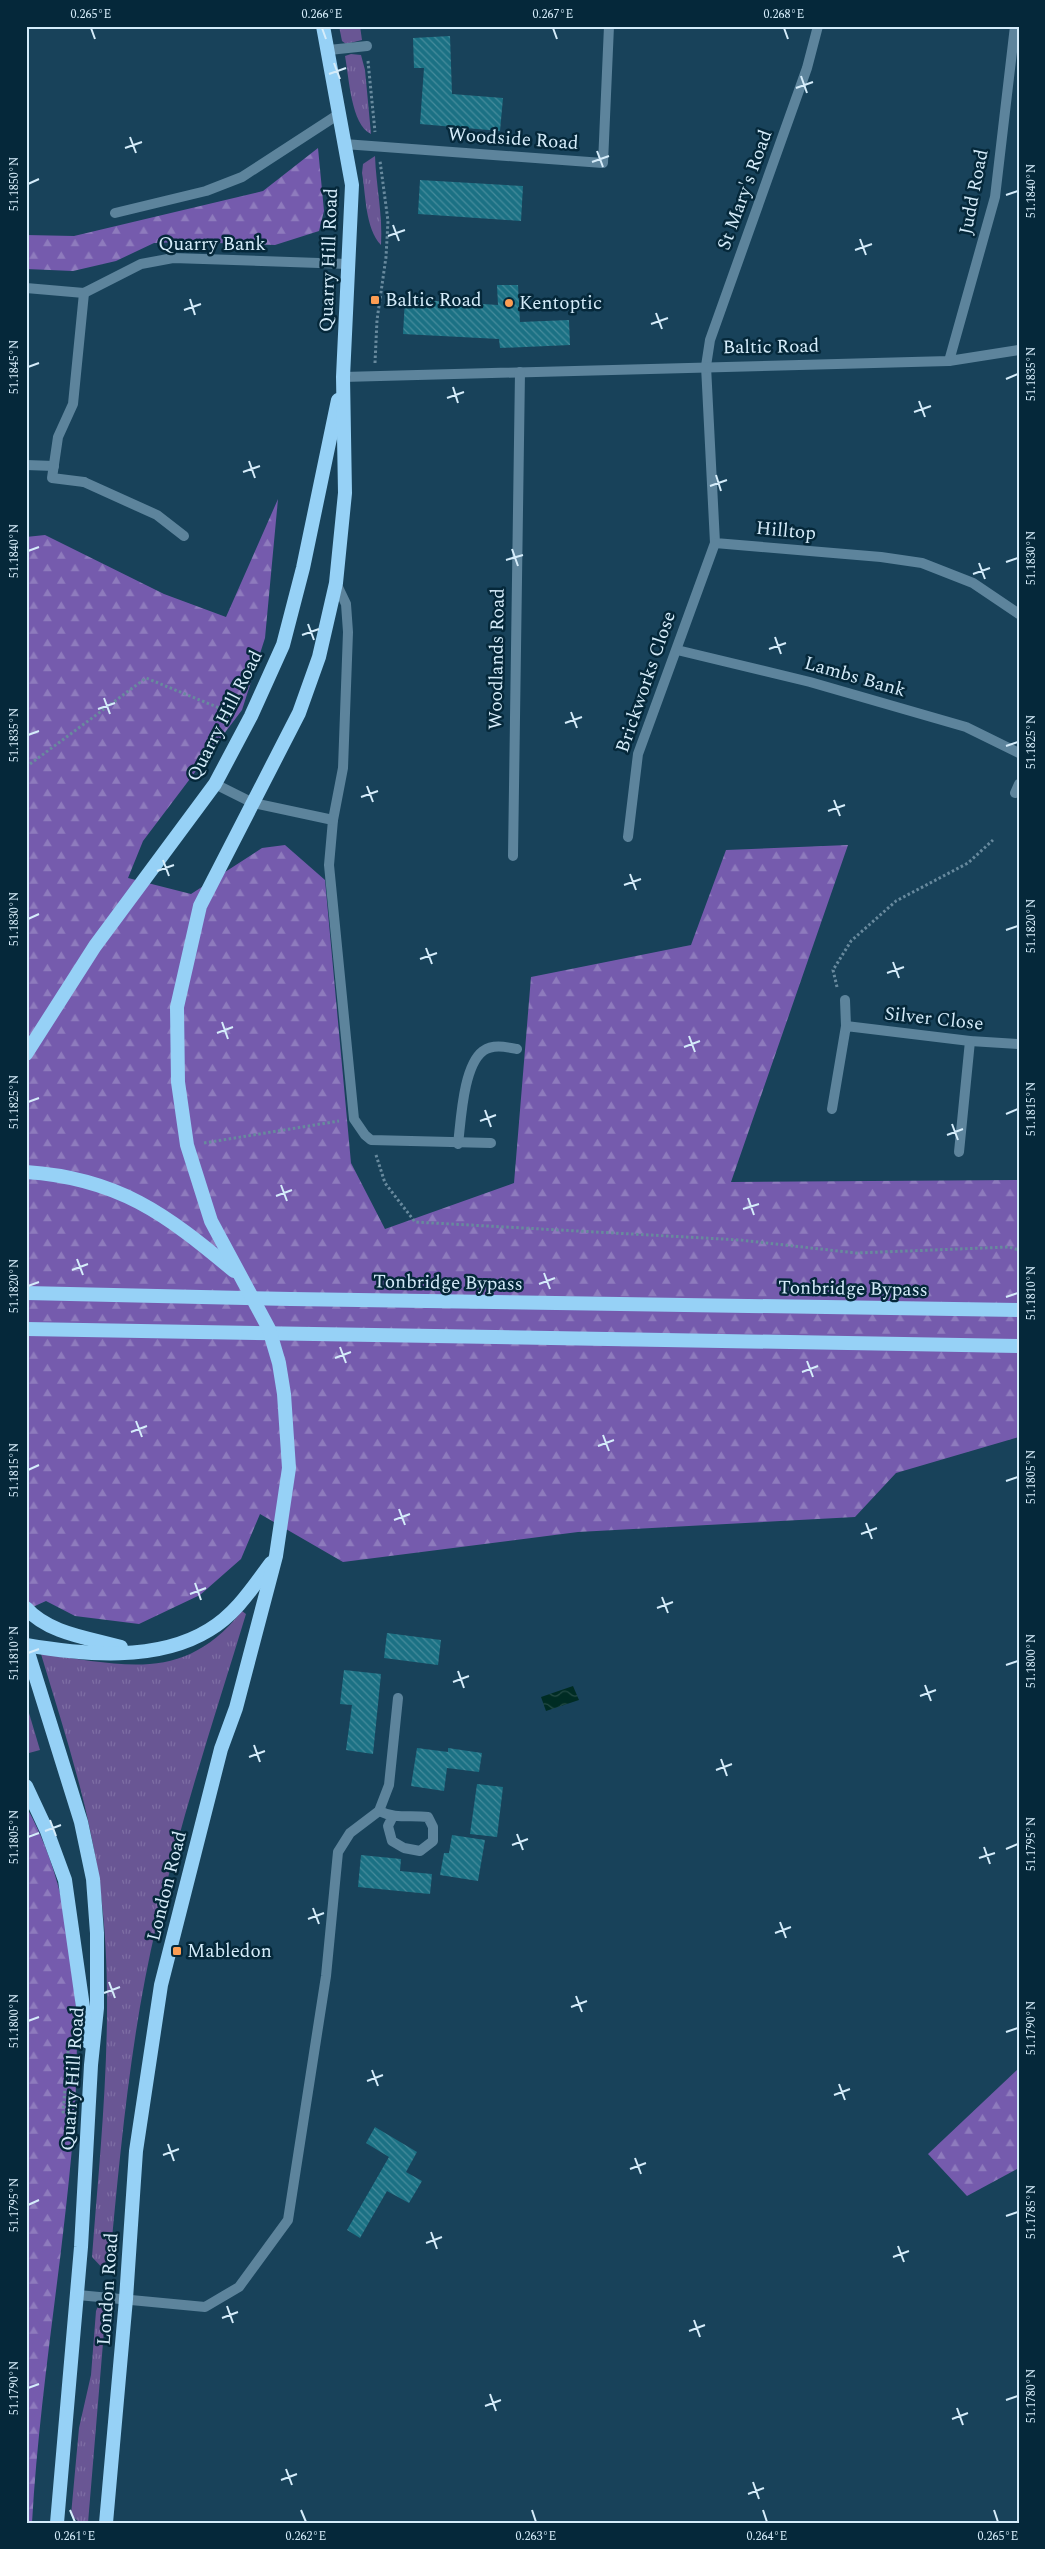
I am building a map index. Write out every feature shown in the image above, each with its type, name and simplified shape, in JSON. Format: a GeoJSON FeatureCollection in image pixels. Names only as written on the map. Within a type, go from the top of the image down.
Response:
{"type":"FeatureCollection","features":[{"type":"Feature","properties":{"kind":"highway","name":"Quarry Hill Road"},"geometry":{"type":"LineString","coordinates":[[238,1275],[211,1221],[187,1145],[178,1082],[178,1006],[200,906],[299,713],[319,657],[336,583],[345,494],[342,377],[352,184],[329,50],[323,26]]}},
{"type":"Feature","properties":{"kind":"highway","name":"Quarry Hill Road"},"geometry":{"type":"LineString","coordinates":[[26,1054],[95,946],[215,784],[249,720],[283,645],[303,568],[342,377]]}},
{"type":"Feature","properties":{"kind":"highway"},"geometry":{"type":"LineString","coordinates":[[26,1172],[53,1174],[94,1183],[148,1205],[188,1232],[238,1275]]}},
{"type":"Feature","properties":{"kind":"highway","name":"London Road"},"geometry":{"type":"LineString","coordinates":[[106,2523],[126,2299],[136,2151],[160,1985],[222,1749],[236,1708],[276,1556],[288,1468],[284,1394],[279,1363],[268,1329],[238,1275]]}},
{"type":"Feature","properties":{"kind":"highway","name":"Tonbridge Bypass"},"geometry":{"type":"LineString","coordinates":[[26,1293],[1019,1310]]}},
{"type":"Feature","properties":{"kind":"highway"},"geometry":{"type":"LineString","coordinates":[[26,1329],[1019,1346]]}},
{"type":"Feature","properties":{"kind":"highway"},"geometry":{"type":"LineString","coordinates":[[26,1646],[65,1652],[142,1652],[185,1641],[210,1629],[235,1609],[276,1556]]}},
{"type":"Feature","properties":{"kind":"highway"},"geometry":{"type":"LineString","coordinates":[[26,1608],[34,1617],[67,1633],[142,1652]]}},
{"type":"Feature","properties":{"kind":"highway","name":"Quarry Hill Road"},"geometry":{"type":"LineString","coordinates":[[26,1646],[79,1814],[93,1879],[97,1933],[97,2008],[91,2065],[78,2294],[57,2523]]}},
{"type":"Feature","properties":{"kind":"highway"},"geometry":{"type":"LineString","coordinates":[[26,1786],[47,1830],[64,1880],[91,2065]]}},
{"type":"Feature","properties":{"kind":"street","name":"Woodside Road"},"geometry":{"type":"LineString","coordinates":[[344,144],[604,163],[609,26]]}},
{"type":"Feature","properties":{"kind":"street","name":"St Mary's Road"},"geometry":{"type":"LineString","coordinates":[[706,366],[710,340],[807,68],[818,26]]}},
{"type":"Feature","properties":{"kind":"street","name":"Judd Road"},"geometry":{"type":"LineString","coordinates":[[949,361],[995,197],[1014,26]]}},
{"type":"Feature","properties":{"kind":"street"},"geometry":{"type":"LineString","coordinates":[[329,50],[367,46]]}},
{"type":"Feature","properties":{"kind":"street"},"geometry":{"type":"LineString","coordinates":[[115,213],[206,191],[242,176],[339,114]]}},
{"type":"Feature","properties":{"kind":"street","name":"Quarry Bank"},"geometry":{"type":"LineString","coordinates":[[84,293],[141,264],[173,258],[348,264]]}},
{"type":"Feature","properties":{"kind":"street"},"geometry":{"type":"LineString","coordinates":[[26,288],[84,293],[74,404],[58,437],[52,478],[84,482],[157,515],[184,536]]}},
{"type":"Feature","properties":{"kind":"street","name":"Baltic Road"},"geometry":{"type":"LineString","coordinates":[[342,377],[949,361],[1019,350]]}},
{"type":"Feature","properties":{"kind":"street"},"geometry":{"type":"LineString","coordinates":[[706,366],[715,543]]}},
{"type":"Feature","properties":{"kind":"street","name":"Woodlands Road"},"geometry":{"type":"LineString","coordinates":[[514,856],[520,372]]}},
{"type":"Feature","properties":{"kind":"street"},"geometry":{"type":"LineString","coordinates":[[26,464],[54,466]]}},
{"type":"Feature","properties":{"kind":"street","name":"Hilltop"},"geometry":{"type":"LineString","coordinates":[[715,543],[881,557],[922,563],[973,583],[1019,614]]}},
{"type":"Feature","properties":{"kind":"street","name":"Brickworks Close"},"geometry":{"type":"LineString","coordinates":[[628,837],[638,754],[677,650],[690,607],[715,543]]}},
{"type":"Feature","properties":{"kind":"street","name":"Quarry Hill Road"},"geometry":{"type":"LineString","coordinates":[[336,583],[346,604],[348,632],[343,768],[333,820],[329,865],[354,1118]]}},
{"type":"Feature","properties":{"kind":"street","name":"Lambs Bank"},"geometry":{"type":"LineString","coordinates":[[677,650],[810,682],[966,727],[1019,753]]}},
{"type":"Feature","properties":{"kind":"street"},"geometry":{"type":"LineString","coordinates":[[215,784],[253,803],[333,820]]}},
{"type":"Feature","properties":{"kind":"street"},"geometry":{"type":"LineString","coordinates":[[832,1109],[846,1026],[845,1000]]}},
{"type":"Feature","properties":{"kind":"street","name":"Silver Close"},"geometry":{"type":"LineString","coordinates":[[846,1026],[970,1042],[1019,1044]]}},
{"type":"Feature","properties":{"kind":"street"},"geometry":{"type":"LineString","coordinates":[[959,1152],[970,1042]]}},
{"type":"Feature","properties":{"kind":"street"},"geometry":{"type":"LineString","coordinates":[[458,1144],[466,1085],[475,1062],[484,1051],[500,1046],[517,1049]]}},
{"type":"Feature","properties":{"kind":"street"},"geometry":{"type":"LineString","coordinates":[[354,1118],[365,1135],[371,1140],[458,1144],[491,1143]]}},
{"type":"Feature","properties":{"kind":"street"},"geometry":{"type":"LineString","coordinates":[[78,2294],[205,2307],[239,2287],[288,2220],[326,1976],[338,1852],[350,1833],[379,1811],[389,1785],[398,1698]]}},
{"type":"Feature","properties":{"kind":"street"},"geometry":{"type":"LineString","coordinates":[[379,1811],[392,1818],[409,1815],[428,1817],[433,1827],[433,1841],[420,1850],[404,1848],[392,1841],[388,1826],[392,1818]]}},
{"type":"Feature","properties":{"kind":"path"},"geometry":{"type":"LineString","coordinates":[[367,46],[377,146],[388,221],[386,257],[377,320],[375,376]]}},
{"type":"Feature","properties":{"kind":"path"},"geometry":{"type":"LineString","coordinates":[[26,766],[146,678],[249,720]]}},
{"type":"Feature","properties":{"kind":"path"},"geometry":{"type":"LineString","coordinates":[[845,1000],[839,994],[833,970],[851,942],[896,901],[968,863],[993,840]]}},
{"type":"Feature","properties":{"kind":"path"},"geometry":{"type":"LineString","coordinates":[[187,1145],[354,1118]]}},
{"type":"Feature","properties":{"kind":"path"},"geometry":{"type":"LineString","coordinates":[[371,1140],[385,1183],[415,1222],[740,1240],[856,1253],[1009,1247],[1019,1250]]}},
{"type":"Feature","properties":{"kind":"green space"},"geometry":{"type":"Polygon","coordinates":[[[339,26],[360,26],[362,40],[346,44],[342,41],[339,26]]]}},
{"type":"Feature","properties":{"kind":"green space"},"geometry":{"type":"Polygon","coordinates":[[[351,54],[361,55],[365,70],[371,134],[364,129],[359,121],[352,100],[345,56],[351,54]]]}},
{"type":"Feature","properties":{"kind":"green space"},"geometry":{"type":"Polygon","coordinates":[[[318,148],[324,211],[319,231],[275,245],[186,242],[154,243],[116,261],[73,271],[26,269],[26,235],[74,236],[263,191],[318,148]]]}},
{"type":"Feature","properties":{"kind":"green space"},"geometry":{"type":"Polygon","coordinates":[[[375,156],[381,245],[369,221],[362,173],[363,164],[375,156]]]}},
{"type":"Feature","properties":{"kind":"green space"},"geometry":{"type":"Polygon","coordinates":[[[278,499],[265,638],[242,710],[143,841],[128,878],[191,894],[262,848],[285,845],[325,880],[351,1163],[385,1229],[514,1183],[531,977],[691,945],[726,850],[848,845],[731,1182],[1019,1180],[1019,1437],[896,1473],[855,1517],[578,1532],[343,1562],[260,1514],[241,1559],[200,1595],[139,1624],[75,1616],[46,1601],[26,1610],[26,537],[45,535],[164,594],[226,617],[278,499]]]}},
{"type":"Feature","properties":{"kind":"green space"},"geometry":{"type":"Polygon","coordinates":[[[242,1611],[246,1614],[199,1767],[166,1884],[148,1966],[127,2096],[109,2271],[107,2273],[92,2257],[103,2119],[107,2025],[105,1933],[96,1858],[90,1829],[67,1741],[41,1654],[125,1664],[150,1664],[174,1660],[197,1650],[220,1635],[242,1611]]]}},
{"type":"Feature","properties":{"kind":"green space"},"geometry":{"type":"Polygon","coordinates":[[[26,1703],[40,1750],[29,1753],[26,1749],[26,1703]]]}},
{"type":"Feature","properties":{"kind":"green space"},"geometry":{"type":"Polygon","coordinates":[[[26,1806],[49,1857],[64,1912],[73,1969],[77,2028],[72,2146],[40,2424],[32,2523],[26,2523],[26,1806]]]}},
{"type":"Feature","properties":{"kind":"green space"},"geometry":{"type":"Polygon","coordinates":[[[1019,2068],[1019,2168],[967,2196],[928,2154],[1019,2068]]]}},
{"type":"Feature","properties":{"kind":"green space"},"geometry":{"type":"Polygon","coordinates":[[[107,2295],[88,2523],[80,2523],[71,2515],[79,2428],[91,2375],[96,2311],[101,2298],[107,2295]]]}},
{"type":"Feature","properties":{"kind":"water"},"geometry":{"type":"Polygon","coordinates":[[[573,1686],[579,1700],[546,1711],[541,1697],[573,1686]]]}},
{"type":"Feature","properties":{"kind":"building"},"geometry":{"type":"Polygon","coordinates":[[[450,36],[452,94],[503,98],[500,131],[420,124],[424,68],[414,68],[413,38],[450,36]]]}},
{"type":"Feature","properties":{"kind":"building"},"geometry":{"type":"Polygon","coordinates":[[[420,180],[523,186],[521,221],[418,214],[420,180]]]}},
{"type":"Feature","properties":{"kind":"building"},"geometry":{"type":"Polygon","coordinates":[[[497,285],[518,285],[520,322],[569,320],[570,345],[500,348],[499,339],[403,334],[405,299],[498,305],[497,285]]]}},
{"type":"Feature","properties":{"kind":"building"},"geometry":{"type":"Polygon","coordinates":[[[387,1633],[441,1640],[438,1665],[384,1658],[387,1633]]]}},
{"type":"Feature","properties":{"kind":"building"},"geometry":{"type":"Polygon","coordinates":[[[344,1670],[381,1674],[373,1754],[346,1750],[352,1705],[340,1704],[344,1670]]]}},
{"type":"Feature","properties":{"kind":"building"},"geometry":{"type":"Polygon","coordinates":[[[417,1748],[448,1752],[448,1748],[482,1753],[479,1772],[447,1768],[444,1791],[411,1786],[417,1748]]]}},
{"type":"Feature","properties":{"kind":"building"},"geometry":{"type":"Polygon","coordinates":[[[477,1784],[503,1787],[497,1837],[470,1834],[477,1784]]]}},
{"type":"Feature","properties":{"kind":"building"},"geometry":{"type":"Polygon","coordinates":[[[452,1835],[485,1840],[478,1881],[440,1875],[444,1853],[449,1853],[452,1835]]]}},
{"type":"Feature","properties":{"kind":"building"},"geometry":{"type":"Polygon","coordinates":[[[361,1855],[401,1859],[400,1871],[432,1874],[430,1894],[358,1887],[361,1855]]]}},
{"type":"Feature","properties":{"kind":"building"},"geometry":{"type":"Polygon","coordinates":[[[375,2127],[417,2152],[406,2172],[422,2181],[409,2203],[387,2191],[360,2238],[347,2230],[389,2157],[366,2143],[375,2127]]]}},
{"type":"Feature","properties":{"kind":"place","name":"Baltic Road"},"geometry":{"type":"Point","coordinates":[375,300]}},
{"type":"Feature","properties":{"kind":"place","name":"Kentoptic"},"geometry":{"type":"Point","coordinates":[509,303]}},
{"type":"Feature","properties":{"kind":"place","name":"Mabledon"},"geometry":{"type":"Point","coordinates":[177,1951]}}]}
